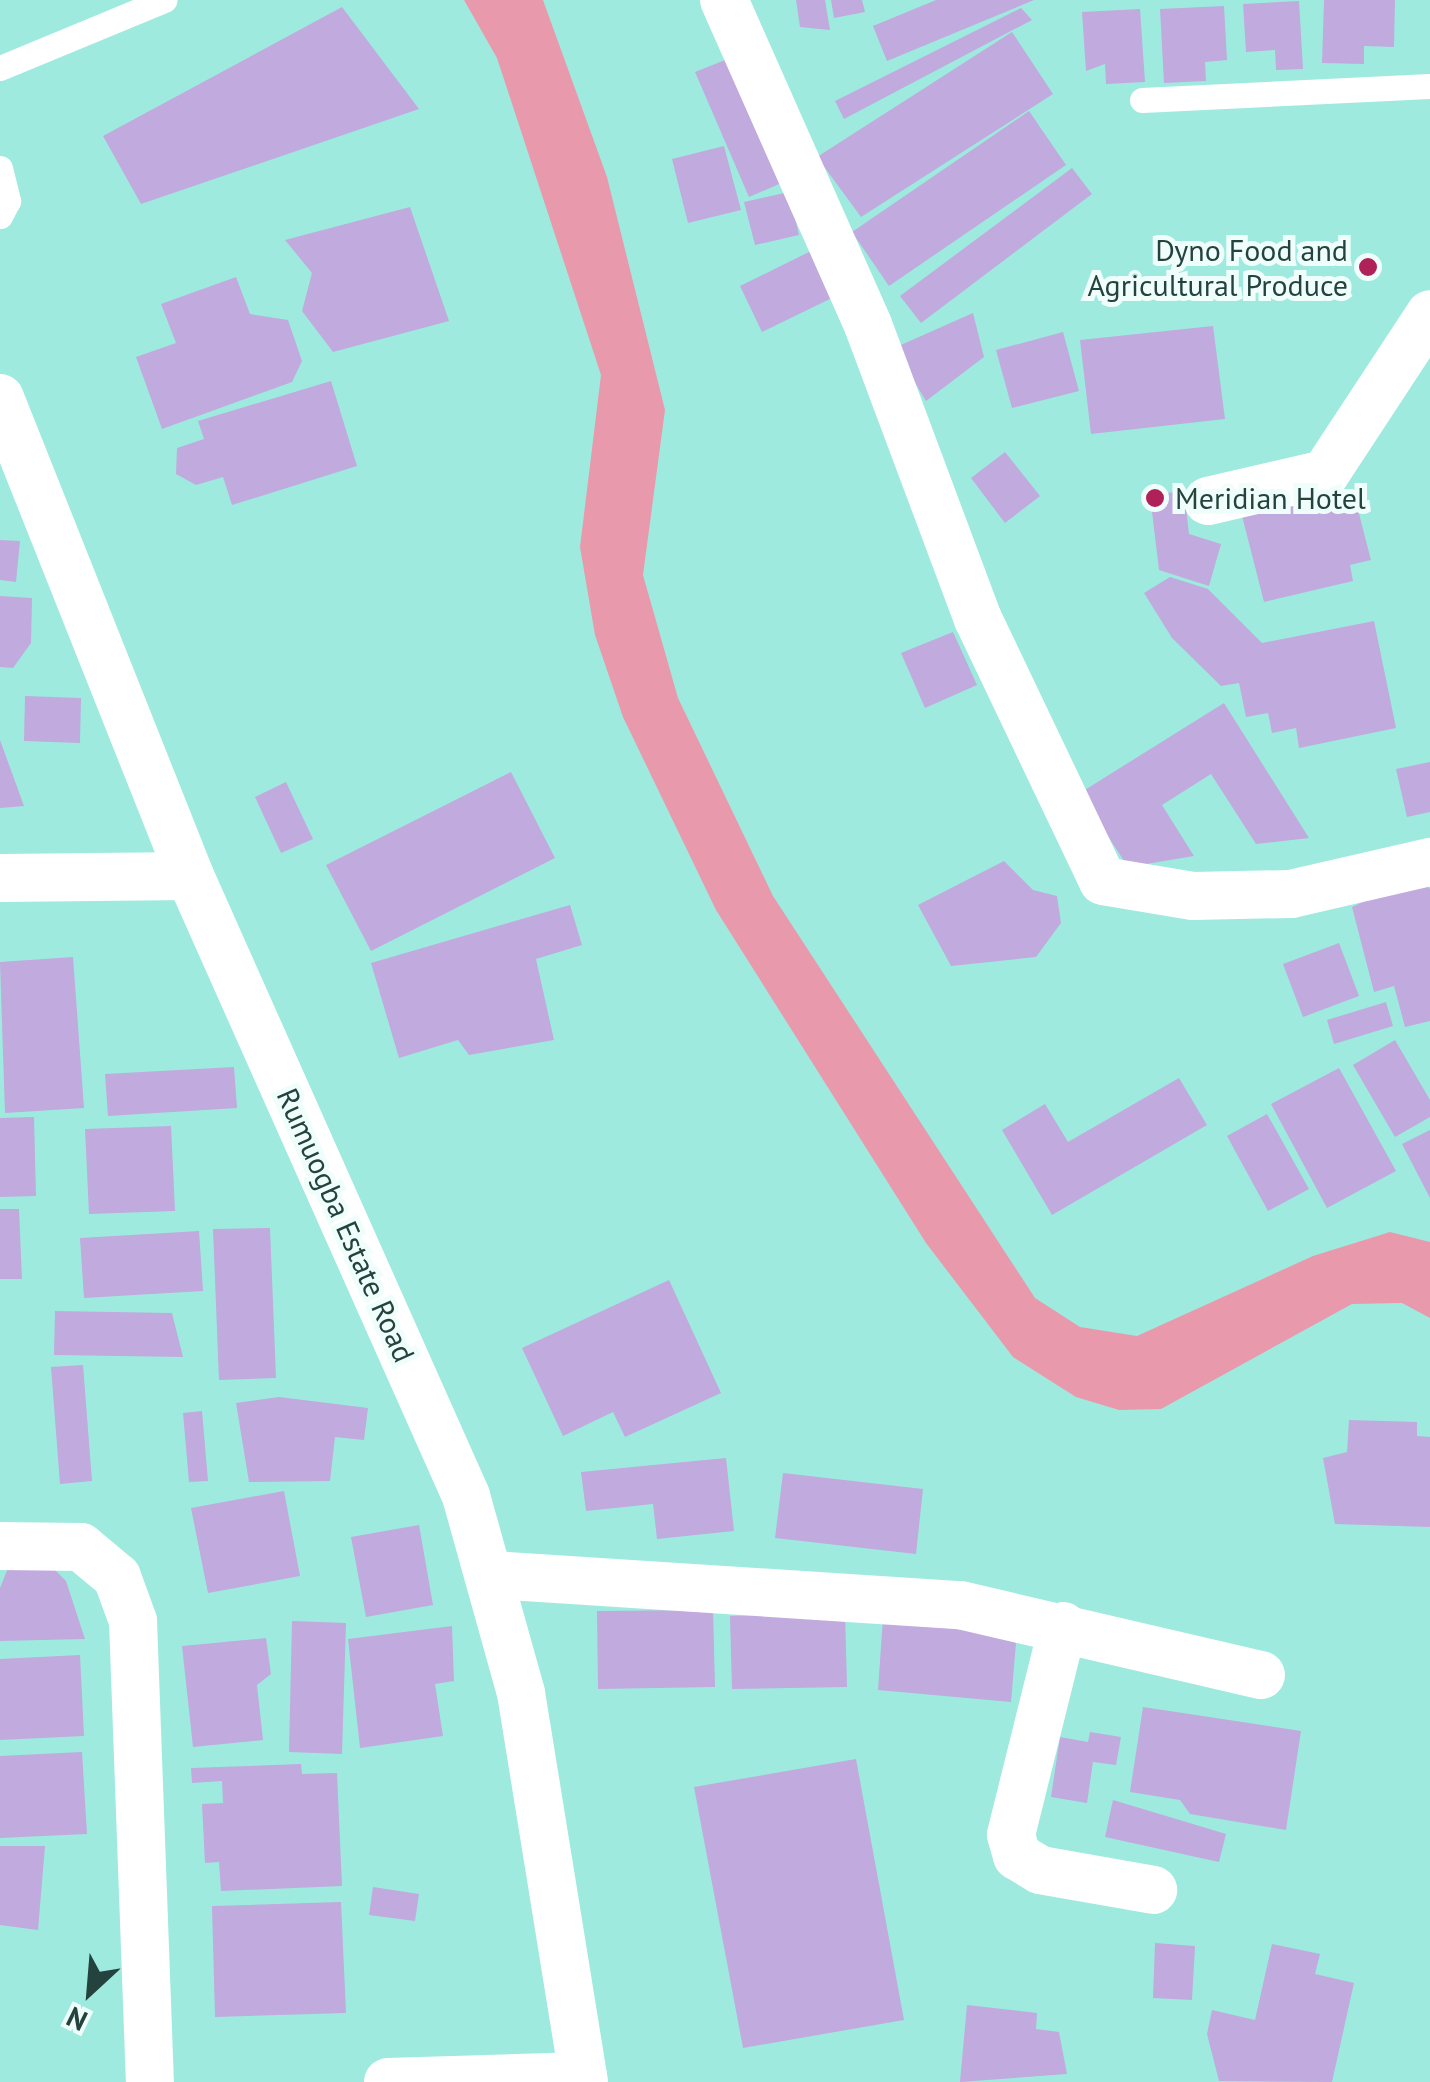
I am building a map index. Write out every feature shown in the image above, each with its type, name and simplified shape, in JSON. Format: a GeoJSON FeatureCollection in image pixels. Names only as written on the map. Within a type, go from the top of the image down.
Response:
{"type":"FeatureCollection","features":[{"type":"Feature","properties":{"kind":"street"},"geometry":{"type":"LineString","coordinates":[[724,0],[868,325],[978,619],[1103,880],[1193,896],[1291,894],[1430,862]]}},
{"type":"Feature","properties":{"kind":"street"},"geometry":{"type":"LineString","coordinates":[[1208,500],[1325,474],[1430,314]]}},
{"type":"Feature","properties":{"kind":"street","name":"Rumuogba Estate Road"},"geometry":{"type":"LineString","coordinates":[[0,398],[190,876],[493,1574],[584,2079]]}},
{"type":"Feature","properties":{"kind":"street"},"geometry":{"type":"LineString","coordinates":[[0,878],[190,876]]}},
{"type":"Feature","properties":{"kind":"street"},"geometry":{"type":"LineString","coordinates":[[0,1546],[82,1547],[117,1576],[133,1621],[150,2082]]}},
{"type":"Feature","properties":{"kind":"street"},"geometry":{"type":"LineString","coordinates":[[493,1574],[942,1604],[1063,1626],[1262,1675]]}},
{"type":"Feature","properties":{"kind":"street"},"geometry":{"type":"LineString","coordinates":[[1063,1626],[1011,1835],[1017,1856],[1040,1870],[1153,1890]]}},
{"type":"Feature","properties":{"kind":"street"},"geometry":{"type":"LineString","coordinates":[[388,2082],[584,2079]]}},
{"type":"Feature","properties":{"kind":"lane"},"geometry":{"type":"LineString","coordinates":[[0,68],[164,0]]}},
{"type":"Feature","properties":{"kind":"lane"},"geometry":{"type":"LineString","coordinates":[[1142,100],[1430,86]]}},
{"type":"Feature","properties":{"kind":"lane"},"geometry":{"type":"LineString","coordinates":[[0,168],[8,201],[0,216]]}},
{"type":"Feature","properties":{"kind":"shaded area"},"geometry":{"type":"Polygon","coordinates":[[[464,0],[543,0],[607,177],[665,410],[643,575],[678,698],[773,896],[1035,1298],[1080,1327],[1137,1336],[1313,1256],[1390,1232],[1430,1242],[1430,1318],[1402,1303],[1352,1304],[1161,1409],[1119,1410],[1076,1397],[1013,1357],[926,1243],[716,910],[623,717],[595,635],[580,547],[601,375],[497,58],[464,0]]]}},
{"type":"Feature","properties":{"kind":"building"},"geometry":{"type":"Polygon","coordinates":[[[796,0],[825,0],[830,30],[800,27],[796,0]]]}},
{"type":"Feature","properties":{"kind":"building"},"geometry":{"type":"Polygon","coordinates":[[[831,0],[862,0],[865,12],[834,18],[831,0]]]}},
{"type":"Feature","properties":{"kind":"building"},"geometry":{"type":"Polygon","coordinates":[[[936,0],[1034,0],[887,61],[873,26],[936,0]]]}},
{"type":"Feature","properties":{"kind":"building"},"geometry":{"type":"Polygon","coordinates":[[[1324,0],[1395,0],[1394,47],[1364,46],[1364,64],[1322,63],[1324,0]]]}},
{"type":"Feature","properties":{"kind":"building"},"geometry":{"type":"Polygon","coordinates":[[[1299,1],[1303,69],[1276,70],[1275,50],[1246,52],[1243,4],[1299,1]]]}},
{"type":"Feature","properties":{"kind":"building"},"geometry":{"type":"Polygon","coordinates":[[[1224,6],[1227,60],[1205,62],[1206,81],[1164,83],[1160,9],[1224,6]]]}},
{"type":"Feature","properties":{"kind":"building"},"geometry":{"type":"Polygon","coordinates":[[[342,7],[419,109],[141,204],[103,136],[342,7]]]}},
{"type":"Feature","properties":{"kind":"building"},"geometry":{"type":"Polygon","coordinates":[[[1021,8],[1032,20],[844,119],[835,101],[1021,8]]]}},
{"type":"Feature","properties":{"kind":"building"},"geometry":{"type":"Polygon","coordinates":[[[1140,9],[1145,82],[1106,84],[1105,64],[1086,71],[1082,12],[1140,9]]]}},
{"type":"Feature","properties":{"kind":"building"},"geometry":{"type":"Polygon","coordinates":[[[1012,32],[1053,94],[861,217],[817,157],[1012,32]]]}},
{"type":"Feature","properties":{"kind":"building"},"geometry":{"type":"Polygon","coordinates":[[[740,54],[793,178],[749,197],[695,72],[740,54]]]}},
{"type":"Feature","properties":{"kind":"building"},"geometry":{"type":"Polygon","coordinates":[[[1029,111],[1066,165],[889,286],[852,232],[1029,111]]]}},
{"type":"Feature","properties":{"kind":"building"},"geometry":{"type":"Polygon","coordinates":[[[724,146],[741,210],[688,223],[672,159],[724,146]]]}},
{"type":"Feature","properties":{"kind":"building"},"geometry":{"type":"Polygon","coordinates":[[[1072,168],[1092,194],[921,323],[900,296],[1072,168]]]}},
{"type":"Feature","properties":{"kind":"building"},"geometry":{"type":"Polygon","coordinates":[[[789,192],[799,235],[755,245],[744,202],[789,192]]]}},
{"type":"Feature","properties":{"kind":"building"},"geometry":{"type":"Polygon","coordinates":[[[410,207],[449,321],[333,352],[302,311],[312,273],[285,240],[410,207]]]}},
{"type":"Feature","properties":{"kind":"building"},"geometry":{"type":"Polygon","coordinates":[[[811,251],[834,297],[762,332],[740,286],[811,251]]]}},
{"type":"Feature","properties":{"kind":"building"},"geometry":{"type":"Polygon","coordinates":[[[236,277],[250,314],[288,320],[302,361],[292,382],[162,429],[136,357],[176,343],[161,304],[236,277]]]}},
{"type":"Feature","properties":{"kind":"building"},"geometry":{"type":"Polygon","coordinates":[[[973,313],[984,357],[926,401],[894,348],[973,313]]]}},
{"type":"Feature","properties":{"kind":"building"},"geometry":{"type":"Polygon","coordinates":[[[1213,326],[1225,419],[1091,434],[1080,340],[1213,326]]]}},
{"type":"Feature","properties":{"kind":"building"},"geometry":{"type":"Polygon","coordinates":[[[1063,332],[1079,391],[1012,408],[996,350],[1063,332]]]}},
{"type":"Feature","properties":{"kind":"building"},"geometry":{"type":"Polygon","coordinates":[[[331,381],[357,466],[232,505],[223,477],[196,485],[176,474],[177,448],[204,439],[198,421],[331,381]]]}},
{"type":"Feature","properties":{"kind":"building"},"geometry":{"type":"Polygon","coordinates":[[[1005,452],[1040,496],[1005,523],[971,478],[1005,452]]]}},
{"type":"Feature","properties":{"kind":"building"},"geometry":{"type":"Polygon","coordinates":[[[1330,487],[1334,507],[1356,502],[1371,560],[1350,565],[1353,581],[1264,602],[1240,508],[1330,487]]]}},
{"type":"Feature","properties":{"kind":"building"},"geometry":{"type":"Polygon","coordinates":[[[1184,491],[1189,534],[1221,544],[1209,586],[1159,570],[1150,495],[1184,491]]]}},
{"type":"Feature","properties":{"kind":"building"},"geometry":{"type":"Polygon","coordinates":[[[0,540],[20,541],[16,582],[0,580],[0,540]]]}},
{"type":"Feature","properties":{"kind":"building"},"geometry":{"type":"Polygon","coordinates":[[[1170,577],[1208,589],[1262,643],[1374,621],[1396,728],[1299,748],[1296,728],[1272,733],[1268,713],[1246,717],[1239,683],[1221,686],[1172,638],[1144,593],[1170,577]]]}},
{"type":"Feature","properties":{"kind":"building"},"geometry":{"type":"Polygon","coordinates":[[[0,596],[32,598],[31,643],[13,668],[0,667],[0,596]]]}},
{"type":"Feature","properties":{"kind":"building"},"geometry":{"type":"Polygon","coordinates":[[[953,632],[977,685],[925,708],[901,653],[953,632]]]}},
{"type":"Feature","properties":{"kind":"building"},"geometry":{"type":"Polygon","coordinates":[[[25,696],[81,698],[80,743],[24,741],[25,696]]]}},
{"type":"Feature","properties":{"kind":"building"},"geometry":{"type":"Polygon","coordinates":[[[1224,703],[1309,838],[1256,844],[1211,774],[1162,805],[1194,856],[1128,867],[1080,793],[1224,703]]]}},
{"type":"Feature","properties":{"kind":"building"},"geometry":{"type":"Polygon","coordinates":[[[0,740],[24,806],[0,808],[0,740]]]}},
{"type":"Feature","properties":{"kind":"building"},"geometry":{"type":"Polygon","coordinates":[[[1430,762],[1430,812],[1407,817],[1396,769],[1430,762]]]}},
{"type":"Feature","properties":{"kind":"building"},"geometry":{"type":"Polygon","coordinates":[[[511,772],[555,858],[371,951],[326,865],[511,772]]]}},
{"type":"Feature","properties":{"kind":"building"},"geometry":{"type":"Polygon","coordinates":[[[286,782],[313,839],[281,853],[255,797],[286,782]]]}},
{"type":"Feature","properties":{"kind":"building"},"geometry":{"type":"Polygon","coordinates":[[[1004,861],[1033,890],[1057,896],[1061,923],[1036,957],[951,966],[918,905],[1004,861]]]}},
{"type":"Feature","properties":{"kind":"building"},"geometry":{"type":"Polygon","coordinates":[[[1419,876],[1430,889],[1430,1021],[1405,1027],[1394,986],[1374,992],[1352,907],[1419,876]]]}},
{"type":"Feature","properties":{"kind":"building"},"geometry":{"type":"Polygon","coordinates":[[[570,905],[582,945],[536,959],[554,1040],[469,1055],[458,1040],[399,1058],[371,963],[570,905]]]}},
{"type":"Feature","properties":{"kind":"building"},"geometry":{"type":"Polygon","coordinates":[[[1339,943],[1359,996],[1303,1017],[1283,964],[1339,943]]]}},
{"type":"Feature","properties":{"kind":"building"},"geometry":{"type":"Polygon","coordinates":[[[73,957],[84,1108],[5,1113],[0,962],[73,957]]]}},
{"type":"Feature","properties":{"kind":"building"},"geometry":{"type":"Polygon","coordinates":[[[1386,1002],[1393,1026],[1334,1044],[1327,1020],[1386,1002]]]}},
{"type":"Feature","properties":{"kind":"building"},"geometry":{"type":"Polygon","coordinates":[[[1395,1040],[1430,1100],[1430,1117],[1395,1137],[1353,1065],[1395,1040]]]}},
{"type":"Feature","properties":{"kind":"building"},"geometry":{"type":"Polygon","coordinates":[[[234,1067],[237,1108],[108,1116],[105,1074],[234,1067]]]}},
{"type":"Feature","properties":{"kind":"building"},"geometry":{"type":"Polygon","coordinates":[[[1339,1068],[1396,1171],[1327,1208],[1271,1104],[1339,1068]]]}},
{"type":"Feature","properties":{"kind":"building"},"geometry":{"type":"Polygon","coordinates":[[[1179,1078],[1207,1125],[1052,1215],[1002,1130],[1045,1104],[1068,1142],[1179,1078]]]}},
{"type":"Feature","properties":{"kind":"building"},"geometry":{"type":"Polygon","coordinates":[[[1267,1114],[1309,1189],[1268,1211],[1227,1136],[1267,1114]]]}},
{"type":"Feature","properties":{"kind":"building"},"geometry":{"type":"Polygon","coordinates":[[[34,1117],[36,1196],[0,1197],[0,1118],[34,1117]]]}},
{"type":"Feature","properties":{"kind":"building"},"geometry":{"type":"Polygon","coordinates":[[[171,1126],[175,1211],[89,1214],[85,1129],[171,1126]]]}},
{"type":"Feature","properties":{"kind":"building"},"geometry":{"type":"Polygon","coordinates":[[[1430,1130],[1430,1198],[1402,1144],[1430,1130]]]}},
{"type":"Feature","properties":{"kind":"building"},"geometry":{"type":"Polygon","coordinates":[[[0,1209],[19,1209],[22,1279],[0,1279],[0,1209]]]}},
{"type":"Feature","properties":{"kind":"building"},"geometry":{"type":"Polygon","coordinates":[[[270,1228],[276,1378],[219,1380],[213,1229],[270,1228]]]}},
{"type":"Feature","properties":{"kind":"building"},"geometry":{"type":"Polygon","coordinates":[[[199,1231],[203,1291],[84,1298],[80,1238],[199,1231]]]}},
{"type":"Feature","properties":{"kind":"building"},"geometry":{"type":"Polygon","coordinates":[[[669,1280],[721,1393],[625,1437],[613,1412],[563,1436],[522,1348],[669,1280]]]}},
{"type":"Feature","properties":{"kind":"building"},"geometry":{"type":"Polygon","coordinates":[[[55,1311],[172,1313],[183,1357],[54,1355],[55,1311]]]}},
{"type":"Feature","properties":{"kind":"building"},"geometry":{"type":"Polygon","coordinates":[[[83,1365],[92,1481],[60,1484],[51,1367],[83,1365]]]}},
{"type":"Feature","properties":{"kind":"building"},"geometry":{"type":"Polygon","coordinates":[[[279,1397],[368,1408],[364,1440],[335,1437],[330,1481],[249,1482],[236,1403],[279,1397]]]}},
{"type":"Feature","properties":{"kind":"building"},"geometry":{"type":"Polygon","coordinates":[[[202,1411],[208,1481],[189,1482],[183,1413],[202,1411]]]}},
{"type":"Feature","properties":{"kind":"building"},"geometry":{"type":"Polygon","coordinates":[[[1349,1420],[1417,1422],[1417,1436],[1430,1437],[1430,1527],[1335,1524],[1323,1458],[1347,1452],[1349,1420]]]}},
{"type":"Feature","properties":{"kind":"building"},"geometry":{"type":"Polygon","coordinates":[[[726,1458],[734,1531],[657,1539],[653,1504],[586,1511],[581,1472],[726,1458]]]}},
{"type":"Feature","properties":{"kind":"building"},"geometry":{"type":"Polygon","coordinates":[[[783,1473],[923,1489],[916,1554],[775,1538],[783,1473]]]}},
{"type":"Feature","properties":{"kind":"building"},"geometry":{"type":"Polygon","coordinates":[[[284,1491],[300,1576],[208,1593],[191,1508],[284,1491]]]}},
{"type":"Feature","properties":{"kind":"building"},"geometry":{"type":"Polygon","coordinates":[[[419,1525],[433,1605],[366,1617],[351,1537],[419,1525]]]}},
{"type":"Feature","properties":{"kind":"building"},"geometry":{"type":"Polygon","coordinates":[[[38,1553],[66,1581],[85,1639],[0,1641],[0,1588],[12,1558],[38,1553]]]}},
{"type":"Feature","properties":{"kind":"building"},"geometry":{"type":"Polygon","coordinates":[[[713,1610],[715,1687],[598,1689],[597,1611],[713,1610]]]}},
{"type":"Feature","properties":{"kind":"building"},"geometry":{"type":"Polygon","coordinates":[[[845,1613],[847,1687],[732,1689],[730,1616],[845,1613]]]}},
{"type":"Feature","properties":{"kind":"building"},"geometry":{"type":"Polygon","coordinates":[[[883,1618],[987,1626],[1016,1643],[1011,1702],[878,1690],[883,1618]]]}},
{"type":"Feature","properties":{"kind":"building"},"geometry":{"type":"Polygon","coordinates":[[[292,1621],[346,1623],[342,1754],[289,1752],[292,1621]]]}},
{"type":"Feature","properties":{"kind":"building"},"geometry":{"type":"Polygon","coordinates":[[[452,1626],[454,1681],[435,1684],[443,1736],[360,1748],[348,1639],[452,1626]]]}},
{"type":"Feature","properties":{"kind":"building"},"geometry":{"type":"Polygon","coordinates":[[[266,1638],[271,1674],[257,1685],[263,1740],[193,1747],[182,1646],[266,1638]]]}},
{"type":"Feature","properties":{"kind":"building"},"geometry":{"type":"Polygon","coordinates":[[[80,1655],[84,1736],[0,1740],[0,1659],[80,1655]]]}},
{"type":"Feature","properties":{"kind":"building"},"geometry":{"type":"Polygon","coordinates":[[[1143,1707],[1301,1731],[1286,1830],[1190,1814],[1180,1800],[1130,1792],[1143,1707]]]}},
{"type":"Feature","properties":{"kind":"building"},"geometry":{"type":"Polygon","coordinates":[[[1090,1732],[1121,1737],[1116,1765],[1093,1762],[1087,1803],[1051,1797],[1060,1737],[1088,1742],[1090,1732]]]}},
{"type":"Feature","properties":{"kind":"building"},"geometry":{"type":"Polygon","coordinates":[[[82,1752],[87,1834],[0,1838],[0,1756],[82,1752]]]}},
{"type":"Feature","properties":{"kind":"building"},"geometry":{"type":"Polygon","coordinates":[[[856,1759],[904,2020],[743,2048],[694,1787],[856,1759]]]}},
{"type":"Feature","properties":{"kind":"building"},"geometry":{"type":"Polygon","coordinates":[[[301,1764],[302,1774],[337,1773],[342,1886],[221,1891],[219,1862],[205,1863],[202,1804],[223,1803],[222,1781],[192,1783],[191,1768],[301,1764]]]}},
{"type":"Feature","properties":{"kind":"building"},"geometry":{"type":"Polygon","coordinates":[[[1113,1800],[1226,1834],[1219,1862],[1105,1837],[1113,1800]]]}},
{"type":"Feature","properties":{"kind":"building"},"geometry":{"type":"Polygon","coordinates":[[[0,1846],[45,1846],[38,1930],[0,1925],[0,1846]]]}},
{"type":"Feature","properties":{"kind":"building"},"geometry":{"type":"Polygon","coordinates":[[[373,1887],[419,1894],[415,1921],[369,1915],[373,1887]]]}},
{"type":"Feature","properties":{"kind":"building"},"geometry":{"type":"Polygon","coordinates":[[[341,1902],[346,2013],[215,2017],[212,1906],[341,1902]]]}},
{"type":"Feature","properties":{"kind":"building"},"geometry":{"type":"Polygon","coordinates":[[[1155,1943],[1195,1946],[1192,2000],[1153,1998],[1155,1943]]]}},
{"type":"Feature","properties":{"kind":"building"},"geometry":{"type":"Polygon","coordinates":[[[1272,1944],[1320,1954],[1315,1974],[1354,1983],[1332,2082],[1219,2081],[1207,2034],[1212,2010],[1255,2020],[1272,1944]]]}},
{"type":"Feature","properties":{"kind":"building"},"geometry":{"type":"Polygon","coordinates":[[[967,2005],[1037,2013],[1036,2029],[1059,2032],[1067,2074],[960,2082],[967,2005]]]}},
{"type":"Feature","properties":{"kind":"place","name":"Dyno Food and Agricultural Produce"},"geometry":{"type":"Point","coordinates":[1368,267]}},
{"type":"Feature","properties":{"kind":"place","name":"Meridian Hotel"},"geometry":{"type":"Point","coordinates":[1155,498]}}]}
